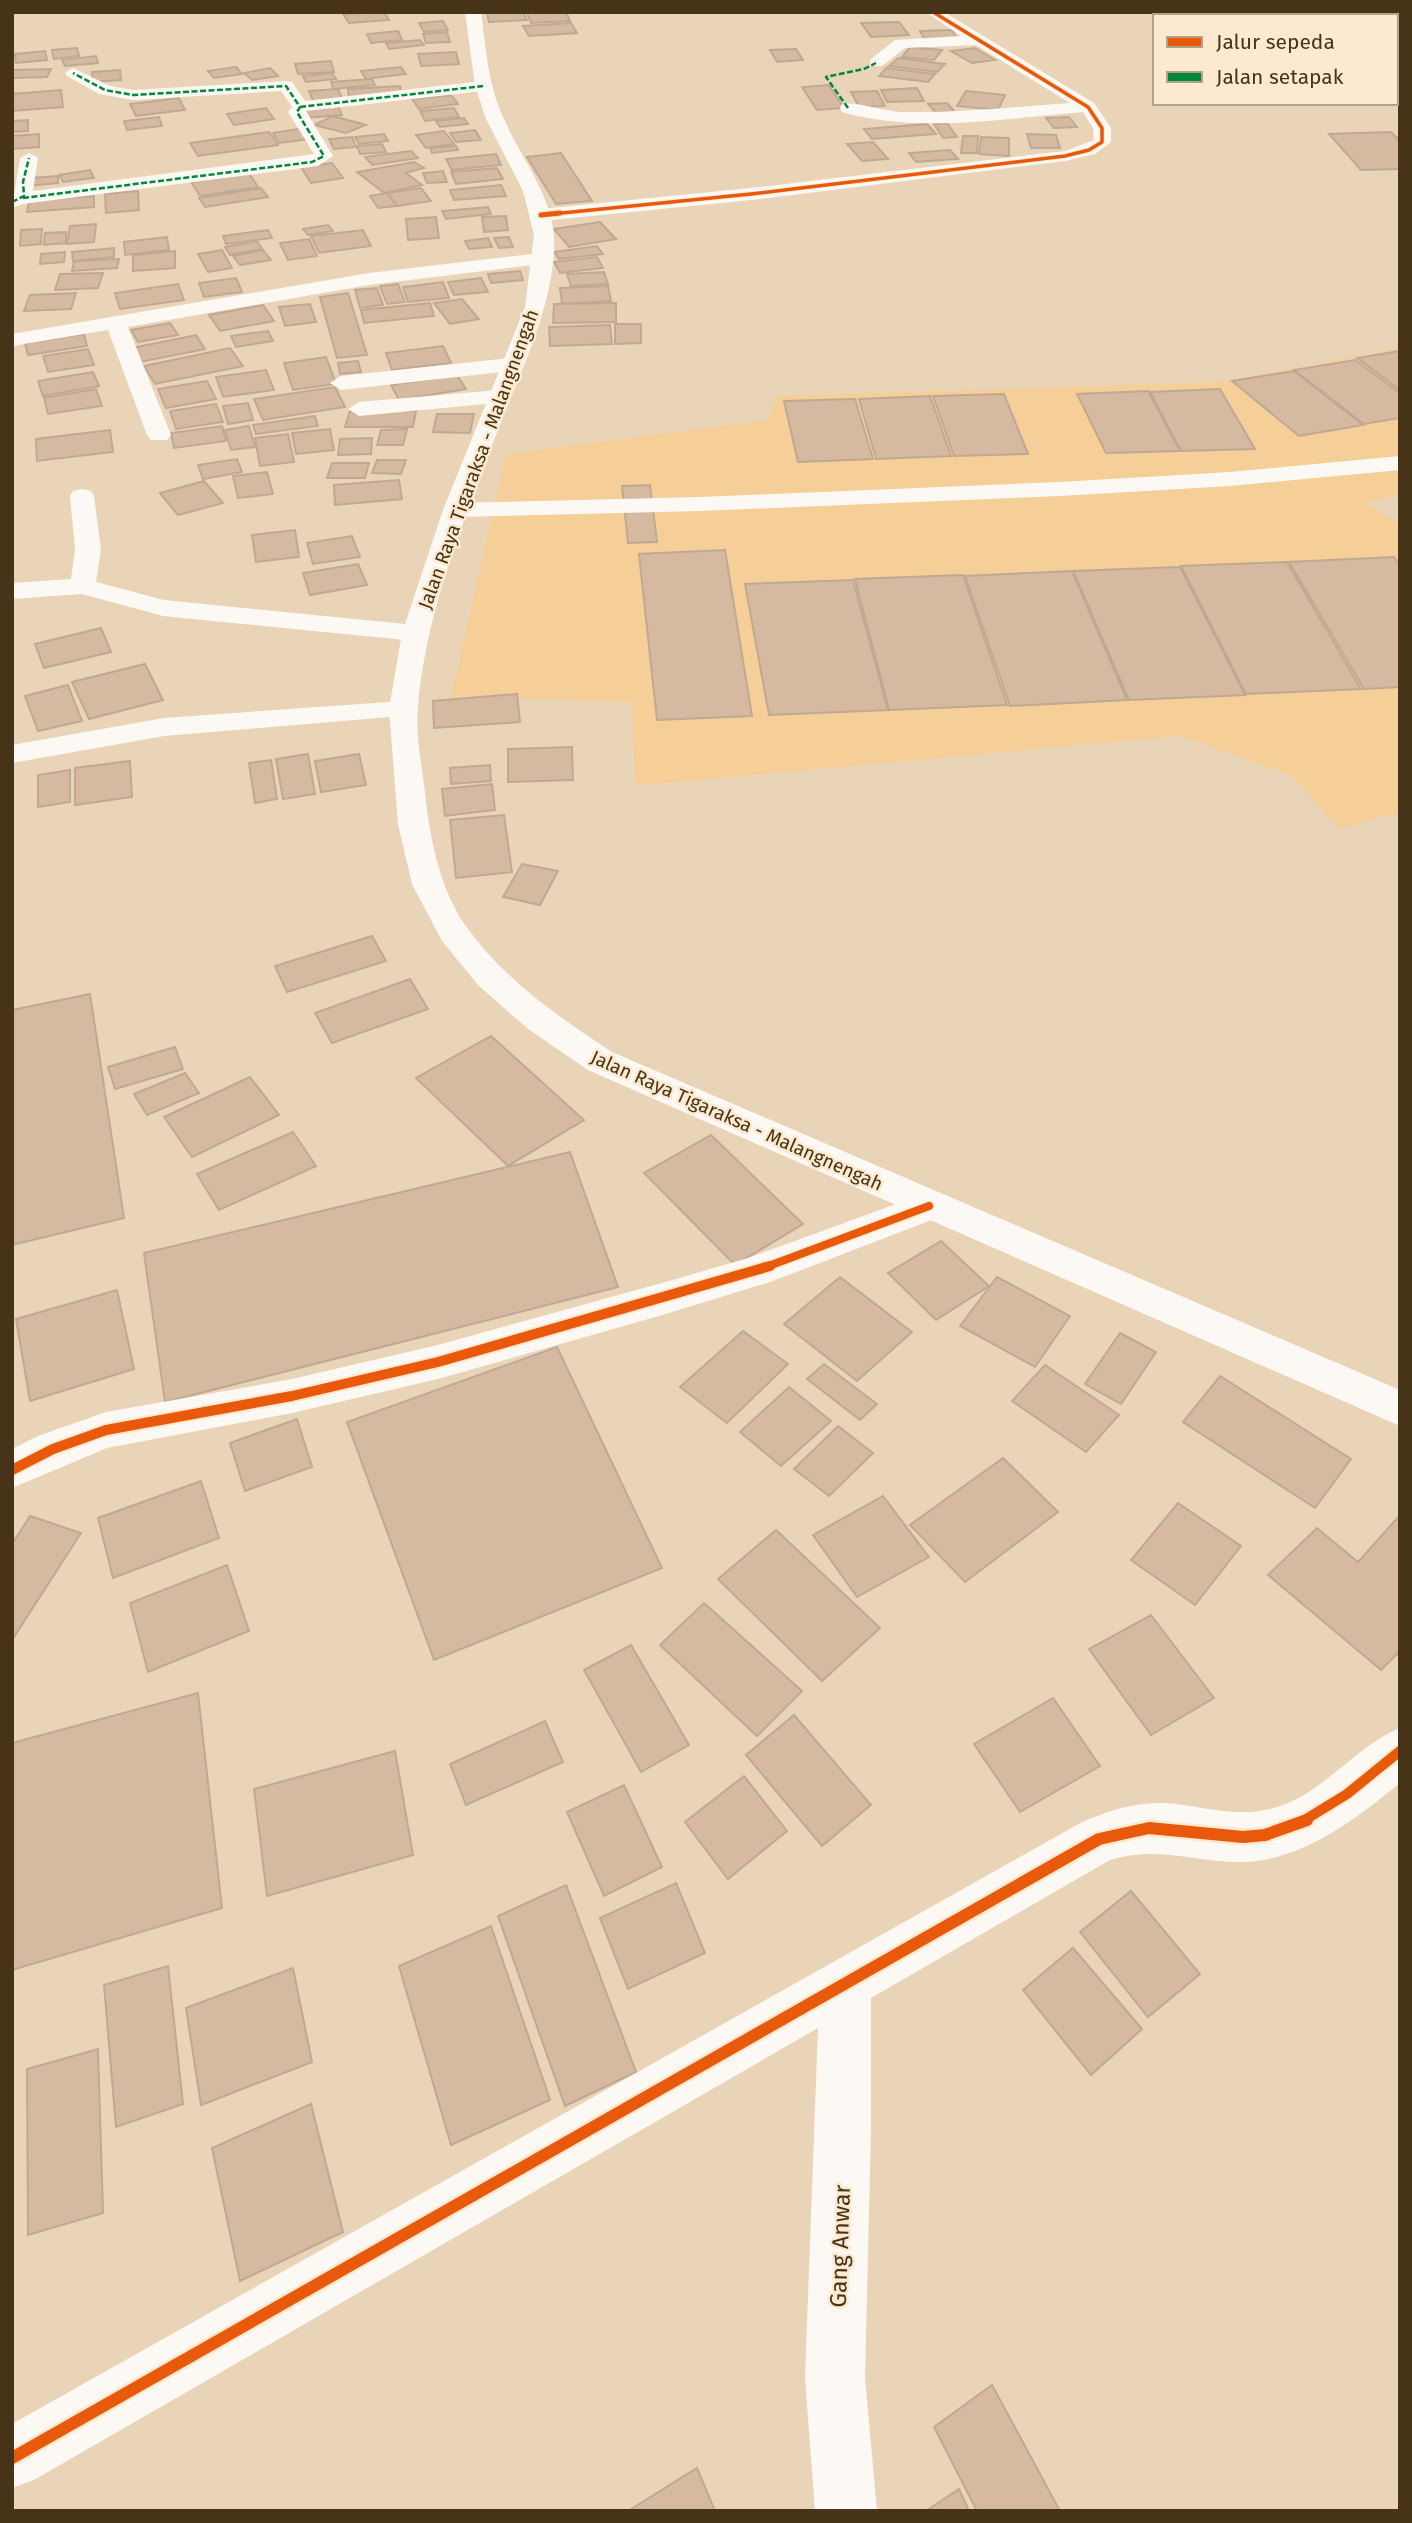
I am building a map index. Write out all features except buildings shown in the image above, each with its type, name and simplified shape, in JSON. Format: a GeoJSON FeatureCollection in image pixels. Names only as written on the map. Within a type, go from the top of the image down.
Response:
{"type":"FeatureCollection","features":[{"type":"Feature","properties":{"kind":"street","name":"Jalan Raya Tigaraksa - Malangnengah"},"geometry":{"type":"LineString","coordinates":[[472,12],[483,86],[541,215],[544,235],[535,307],[455,510],[415,633],[403,709],[412,824],[428,884],[453,933],[490,977],[540,1021],[600,1061],[1400,1409]]}},
{"type":"Feature","properties":{"kind":"street"},"geometry":{"type":"LineString","coordinates":[[541,215],[751,194],[1090,152],[1101,146],[1105,139],[1103,125],[1088,107],[933,12]]}},
{"type":"Feature","properties":{"kind":"street"},"geometry":{"type":"LineString","coordinates":[[876,63],[901,43],[979,40]]}},
{"type":"Feature","properties":{"kind":"street"},"geometry":{"type":"LineString","coordinates":[[73,73],[105,90],[133,95],[284,85],[291,89],[300,107]]}},
{"type":"Feature","properties":{"kind":"street"},"geometry":{"type":"LineString","coordinates":[[300,107],[483,86]]}},
{"type":"Feature","properties":{"kind":"street"},"geometry":{"type":"LineString","coordinates":[[29,158],[18,191],[319,160],[324,154],[297,112],[300,107]]}},
{"type":"Feature","properties":{"kind":"street"},"geometry":{"type":"LineString","coordinates":[[848,107],[883,115],[960,116],[1088,107]]}},
{"type":"Feature","properties":{"kind":"street"},"geometry":{"type":"LineString","coordinates":[[12,340],[369,279],[541,259]]}},
{"type":"Feature","properties":{"kind":"street"},"geometry":{"type":"LineString","coordinates":[[115,321],[159,435]]}},
{"type":"Feature","properties":{"kind":"street"},"geometry":{"type":"LineString","coordinates":[[341,383],[511,365]]}},
{"type":"Feature","properties":{"kind":"street"},"geometry":{"type":"LineString","coordinates":[[359,409],[498,397]]}},
{"type":"Feature","properties":{"kind":"street"},"geometry":{"type":"LineString","coordinates":[[455,510],[624,508],[1187,483],[1290,476],[1400,463]]}},
{"type":"Feature","properties":{"kind":"street"},"geometry":{"type":"LineString","coordinates":[[82,496],[88,550],[83,586]]}},
{"type":"Feature","properties":{"kind":"street"},"geometry":{"type":"LineString","coordinates":[[12,591],[83,586],[163,608],[415,633]]}},
{"type":"Feature","properties":{"kind":"street"},"geometry":{"type":"LineString","coordinates":[[12,754],[164,727],[403,709]]}},
{"type":"Feature","properties":{"kind":"street"},"geometry":{"type":"LineString","coordinates":[[12,1470],[53,1449],[106,1430],[292,1395],[425,1365],[669,1297],[756,1271],[929,1206]]}},
{"type":"Feature","properties":{"kind":"street"},"geometry":{"type":"LineString","coordinates":[[12,2458],[312,2290],[845,1982],[1099,1839],[1137,1829],[1169,1829],[1244,1837],[1304,1824],[1400,1751]]}},
{"type":"Feature","properties":{"kind":"street","name":"Gang Anwar"},"geometry":{"type":"LineString","coordinates":[[845,1982],[844,2130],[835,2378],[846,2511]]}},
{"type":"Feature","properties":{"kind":"shaded area"},"geometry":{"type":"Polygon","coordinates":[[[1400,348],[1400,495],[1365,503],[1400,525],[1400,812],[1339,829],[1293,776],[1181,736],[635,786],[632,702],[451,697],[506,454],[768,420],[777,396],[1223,382],[1400,348]]]}},
{"type":"Feature","properties":{"kind":"marked path"},"geometry":{"type":"LineString","coordinates":[[848,108],[826,77],[838,72],[864,69],[876,63]]}},
{"type":"Feature","properties":{"kind":"marked path"},"geometry":{"type":"LineString","coordinates":[[23,198],[312,162],[324,156],[297,112],[300,107],[286,86],[133,95],[105,90],[73,73]]}},
{"type":"Feature","properties":{"kind":"marked path"},"geometry":{"type":"LineString","coordinates":[[300,107],[483,86]]}},
{"type":"Feature","properties":{"kind":"marked path"},"geometry":{"type":"LineString","coordinates":[[12,202],[24,196],[23,182],[29,158]]}},
{"type":"Feature","properties":{"kind":"cycle path"},"geometry":{"type":"LineString","coordinates":[[541,215],[751,194],[1065,156],[1097,147],[1102,142],[1102,128],[1088,107],[933,12]]}},
{"type":"Feature","properties":{"kind":"cycle path"},"geometry":{"type":"LineString","coordinates":[[12,1470],[53,1449],[106,1430],[292,1396],[438,1362],[669,1297],[756,1271],[929,1206]]}},
{"type":"Feature","properties":{"kind":"cycle path"},"geometry":{"type":"LineString","coordinates":[[12,2458],[1099,1839],[1149,1828],[1243,1837],[1286,1829],[1328,1808],[1400,1751]]}}]}
